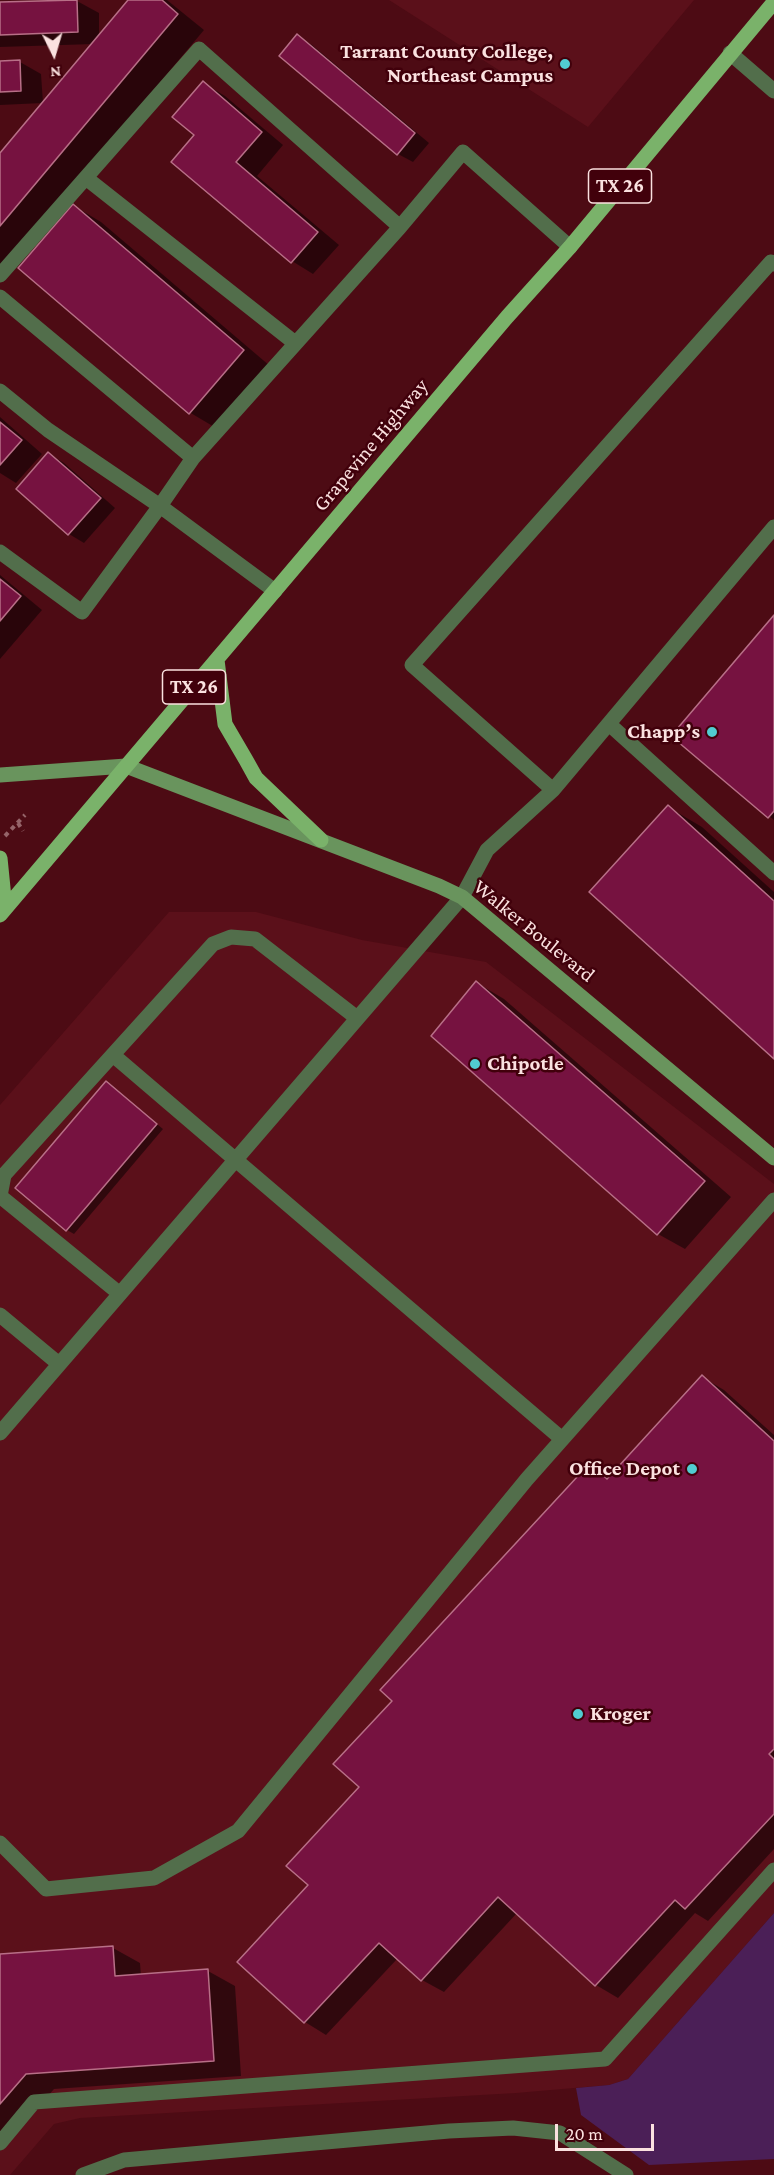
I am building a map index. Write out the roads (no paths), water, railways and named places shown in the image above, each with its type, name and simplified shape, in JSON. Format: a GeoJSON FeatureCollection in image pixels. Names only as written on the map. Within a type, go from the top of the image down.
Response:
{"type":"FeatureCollection","features":[{"type":"Feature","properties":{"kind":"main road","name":"Grapevine Highway"},"geometry":{"type":"LineString","coordinates":[[3,911],[570,247],[774,2]]}},
{"type":"Feature","properties":{"kind":"main road"},"geometry":{"type":"LineString","coordinates":[[217,660],[225,724],[256,778],[321,840]]}},
{"type":"Feature","properties":{"kind":"main road"},"geometry":{"type":"LineString","coordinates":[[0,858],[3,911]]}},
{"type":"Feature","properties":{"kind":"street"},"geometry":{"type":"LineString","coordinates":[[0,276],[199,50],[400,226]]}},
{"type":"Feature","properties":{"kind":"street"},"geometry":{"type":"LineString","coordinates":[[730,53],[774,91]]}},
{"type":"Feature","properties":{"kind":"street"},"geometry":{"type":"LineString","coordinates":[[0,552],[82,612],[193,458],[463,152],[570,247]]}},
{"type":"Feature","properties":{"kind":"street"},"geometry":{"type":"LineString","coordinates":[[86,178],[295,343]]}},
{"type":"Feature","properties":{"kind":"street"},"geometry":{"type":"LineString","coordinates":[[553,790],[412,665],[771,261],[774,264]]}},
{"type":"Feature","properties":{"kind":"street"},"geometry":{"type":"LineString","coordinates":[[0,297],[193,458]]}},
{"type":"Feature","properties":{"kind":"street"},"geometry":{"type":"LineString","coordinates":[[0,391],[48,430],[160,506],[275,591]]}},
{"type":"Feature","properties":{"kind":"street"},"geometry":{"type":"LineString","coordinates":[[3,1424],[120,1294],[462,897],[487,850],[553,790],[774,528]]}},
{"type":"Feature","properties":{"kind":"street"},"geometry":{"type":"LineString","coordinates":[[609,724],[774,871]]}},
{"type":"Feature","properties":{"kind":"street"},"geometry":{"type":"LineString","coordinates":[[0,775],[126,766]]}},
{"type":"Feature","properties":{"kind":"street","name":"Walker Boulevard"},"geometry":{"type":"LineString","coordinates":[[126,766],[400,869],[462,897],[774,1158]]}},
{"type":"Feature","properties":{"kind":"street"},"geometry":{"type":"LineString","coordinates":[[120,1294],[0,1196],[4,1175],[213,944],[231,937],[255,939],[357,1018]]}},
{"type":"Feature","properties":{"kind":"street"},"geometry":{"type":"LineString","coordinates":[[113,1055],[562,1439]]}},
{"type":"Feature","properties":{"kind":"street"},"geometry":{"type":"LineString","coordinates":[[0,1843],[46,1889],[154,1878],[238,1831],[562,1439],[774,1200]]}},
{"type":"Feature","properties":{"kind":"street"},"geometry":{"type":"LineString","coordinates":[[0,1315],[59,1364]]}},
{"type":"Feature","properties":{"kind":"street"},"geometry":{"type":"LineString","coordinates":[[0,2143],[34,2102],[605,2059],[774,1870]]}},
{"type":"Feature","properties":{"kind":"street"},"geometry":{"type":"LineString","coordinates":[[83,2175],[124,2160],[449,2131],[513,2128],[560,2133],[626,2175]]}},
{"type":"Feature","properties":{"kind":"place","name":"Tarrant County College, Northeast Campus"},"geometry":{"type":"Point","coordinates":[565,64]}},
{"type":"Feature","properties":{"kind":"place","name":"Chapp’s"},"geometry":{"type":"Point","coordinates":[712,732]}},
{"type":"Feature","properties":{"kind":"place","name":"Chipotle"},"geometry":{"type":"Point","coordinates":[475,1064]}},
{"type":"Feature","properties":{"kind":"place","name":"Office Depot"},"geometry":{"type":"Point","coordinates":[692,1469]}},
{"type":"Feature","properties":{"kind":"place","name":"Kroger"},"geometry":{"type":"Point","coordinates":[578,1714]}}]}
